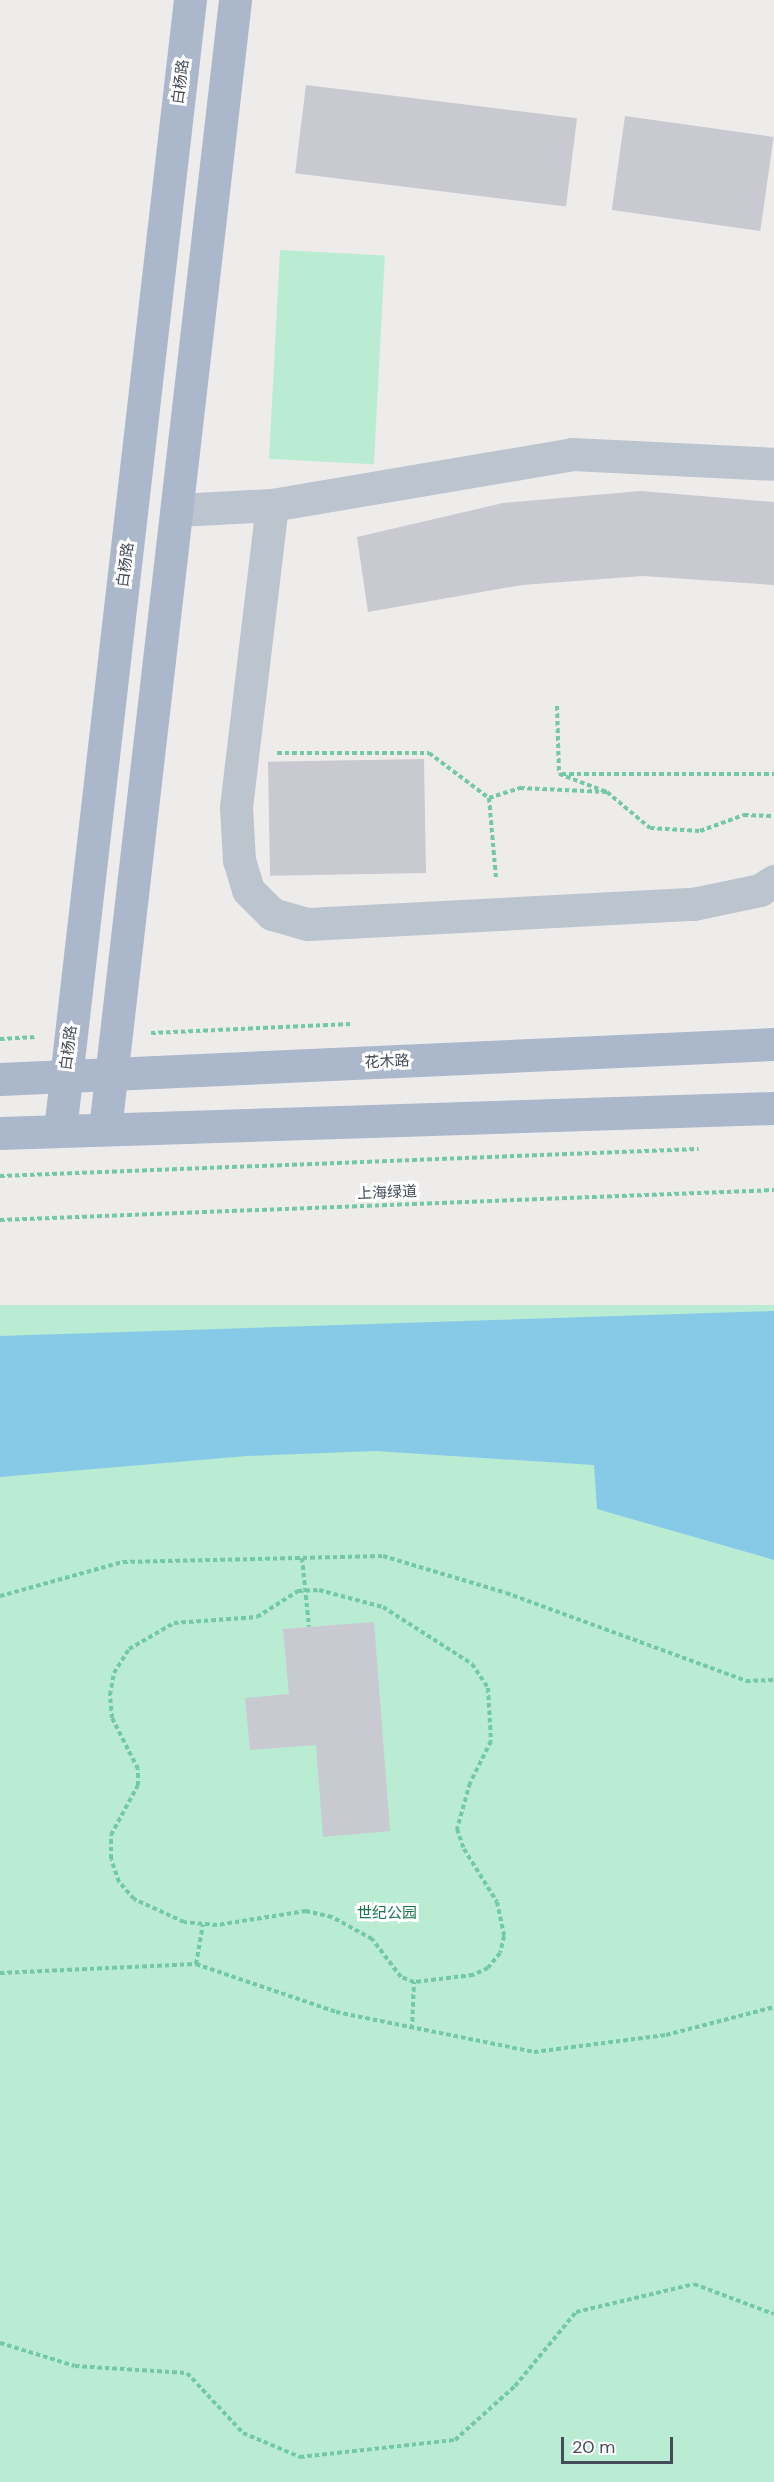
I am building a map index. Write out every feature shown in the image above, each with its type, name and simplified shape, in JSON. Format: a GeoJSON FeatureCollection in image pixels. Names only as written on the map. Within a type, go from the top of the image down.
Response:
{"type":"FeatureCollection","features":[{"type":"Feature","properties":{"kind":"main road","name":"白杨路"},"geometry":{"type":"LineString","coordinates":[[60,1130],[190,0]]}},
{"type":"Feature","properties":{"kind":"main road"},"geometry":{"type":"LineString","coordinates":[[105,1129],[235,0]]}},
{"type":"Feature","properties":{"kind":"main road","name":"花木路"},"geometry":{"type":"LineString","coordinates":[[0,1079],[774,1044]]}},
{"type":"Feature","properties":{"kind":"main road"},"geometry":{"type":"LineString","coordinates":[[0,1133],[774,1108]]}},
{"type":"Feature","properties":{"kind":"lane"},"geometry":{"type":"LineString","coordinates":[[177,510],[272,505],[573,454],[774,464]]}},
{"type":"Feature","properties":{"kind":"lane"},"geometry":{"type":"LineString","coordinates":[[272,505],[236,807],[239,860],[248,890],[272,914],[308,924],[693,904],[760,891],[774,881]]}},
{"type":"Feature","properties":{"kind":"path"},"geometry":{"type":"LineString","coordinates":[[557,706],[559,774]]}},
{"type":"Feature","properties":{"kind":"path"},"geometry":{"type":"LineString","coordinates":[[243,753],[429,753],[489,798],[499,915]]}},
{"type":"Feature","properties":{"kind":"path"},"geometry":{"type":"LineString","coordinates":[[559,774],[774,774]]}},
{"type":"Feature","properties":{"kind":"path"},"geometry":{"type":"LineString","coordinates":[[559,774],[607,792],[650,828],[700,831],[744,815],[774,816]]}},
{"type":"Feature","properties":{"kind":"path"},"geometry":{"type":"LineString","coordinates":[[489,798],[520,788],[607,792]]}},
{"type":"Feature","properties":{"kind":"path"},"geometry":{"type":"LineString","coordinates":[[0,1176],[703,1149]]}},
{"type":"Feature","properties":{"kind":"path","name":"上海绿道"},"geometry":{"type":"LineString","coordinates":[[0,1220],[774,1190]]}},
{"type":"Feature","properties":{"kind":"path"},"geometry":{"type":"LineString","coordinates":[[0,1596],[123,1562],[383,1556],[506,1593],[746,1682],[774,1680]]}},
{"type":"Feature","properties":{"kind":"path"},"geometry":{"type":"LineString","coordinates":[[302,1558],[309,1627]]}},
{"type":"Feature","properties":{"kind":"path"},"geometry":{"type":"LineString","coordinates":[[305,1590],[346,1595],[383,1607],[472,1664],[488,1688],[491,1742],[470,1783],[457,1829],[464,1849],[497,1902],[504,1936],[500,1953],[488,1968],[473,1975],[414,1982],[401,1977],[372,1939],[332,1917],[306,1911],[203,1925],[155,1912],[134,1899],[119,1882],[114,1867],[111,1835],[138,1785],[138,1769],[112,1718],[110,1695],[114,1673],[129,1649],[174,1623],[257,1617],[305,1590]]}},
{"type":"Feature","properties":{"kind":"path"},"geometry":{"type":"LineString","coordinates":[[196,1964],[203,1925]]}},
{"type":"Feature","properties":{"kind":"path"},"geometry":{"type":"LineString","coordinates":[[0,1973],[196,1964],[336,2012],[412,2030],[534,2052],[666,2035],[774,2007]]}},
{"type":"Feature","properties":{"kind":"path"},"geometry":{"type":"LineString","coordinates":[[412,2030],[414,1982]]}},
{"type":"Feature","properties":{"kind":"path"},"geometry":{"type":"LineString","coordinates":[[0,2343],[75,2366],[187,2373],[243,2433],[300,2457],[454,2440],[515,2386],[576,2312],[694,2284],[774,2314]]}},
{"type":"Feature","properties":{"kind":"green space"},"geometry":{"type":"Polygon","coordinates":[[[280,250],[385,255],[374,464],[269,459],[280,250]]]}},
{"type":"Feature","properties":{"kind":"green space","name":"世纪公园"},"geometry":{"type":"Polygon","coordinates":[[[0,1305],[774,1305],[774,2482],[0,2482],[0,1305]]]}},
{"type":"Feature","properties":{"kind":"water"},"geometry":{"type":"Polygon","coordinates":[[[774,1311],[774,1560],[597,1509],[594,1465],[375,1451],[247,1456],[0,1477],[0,1336],[774,1311]]]}},
{"type":"Feature","properties":{"kind":"building"},"geometry":{"type":"Polygon","coordinates":[[[306,85],[577,118],[566,207],[295,173],[306,85]]]}},
{"type":"Feature","properties":{"kind":"building"},"geometry":{"type":"Polygon","coordinates":[[[625,116],[774,137],[760,231],[612,210],[625,116]]]}},
{"type":"Feature","properties":{"kind":"building"},"geometry":{"type":"Polygon","coordinates":[[[641,491],[774,502],[774,585],[643,576],[522,585],[368,612],[357,537],[503,503],[641,491]]]}},
{"type":"Feature","properties":{"kind":"building"},"geometry":{"type":"Polygon","coordinates":[[[424,759],[426,873],[270,876],[268,762],[424,759]]]}},
{"type":"Feature","properties":{"kind":"building"},"geometry":{"type":"Polygon","coordinates":[[[374,1622],[390,1831],[323,1837],[316,1745],[250,1750],[245,1698],[289,1694],[283,1629],[374,1622]]]}}]}
